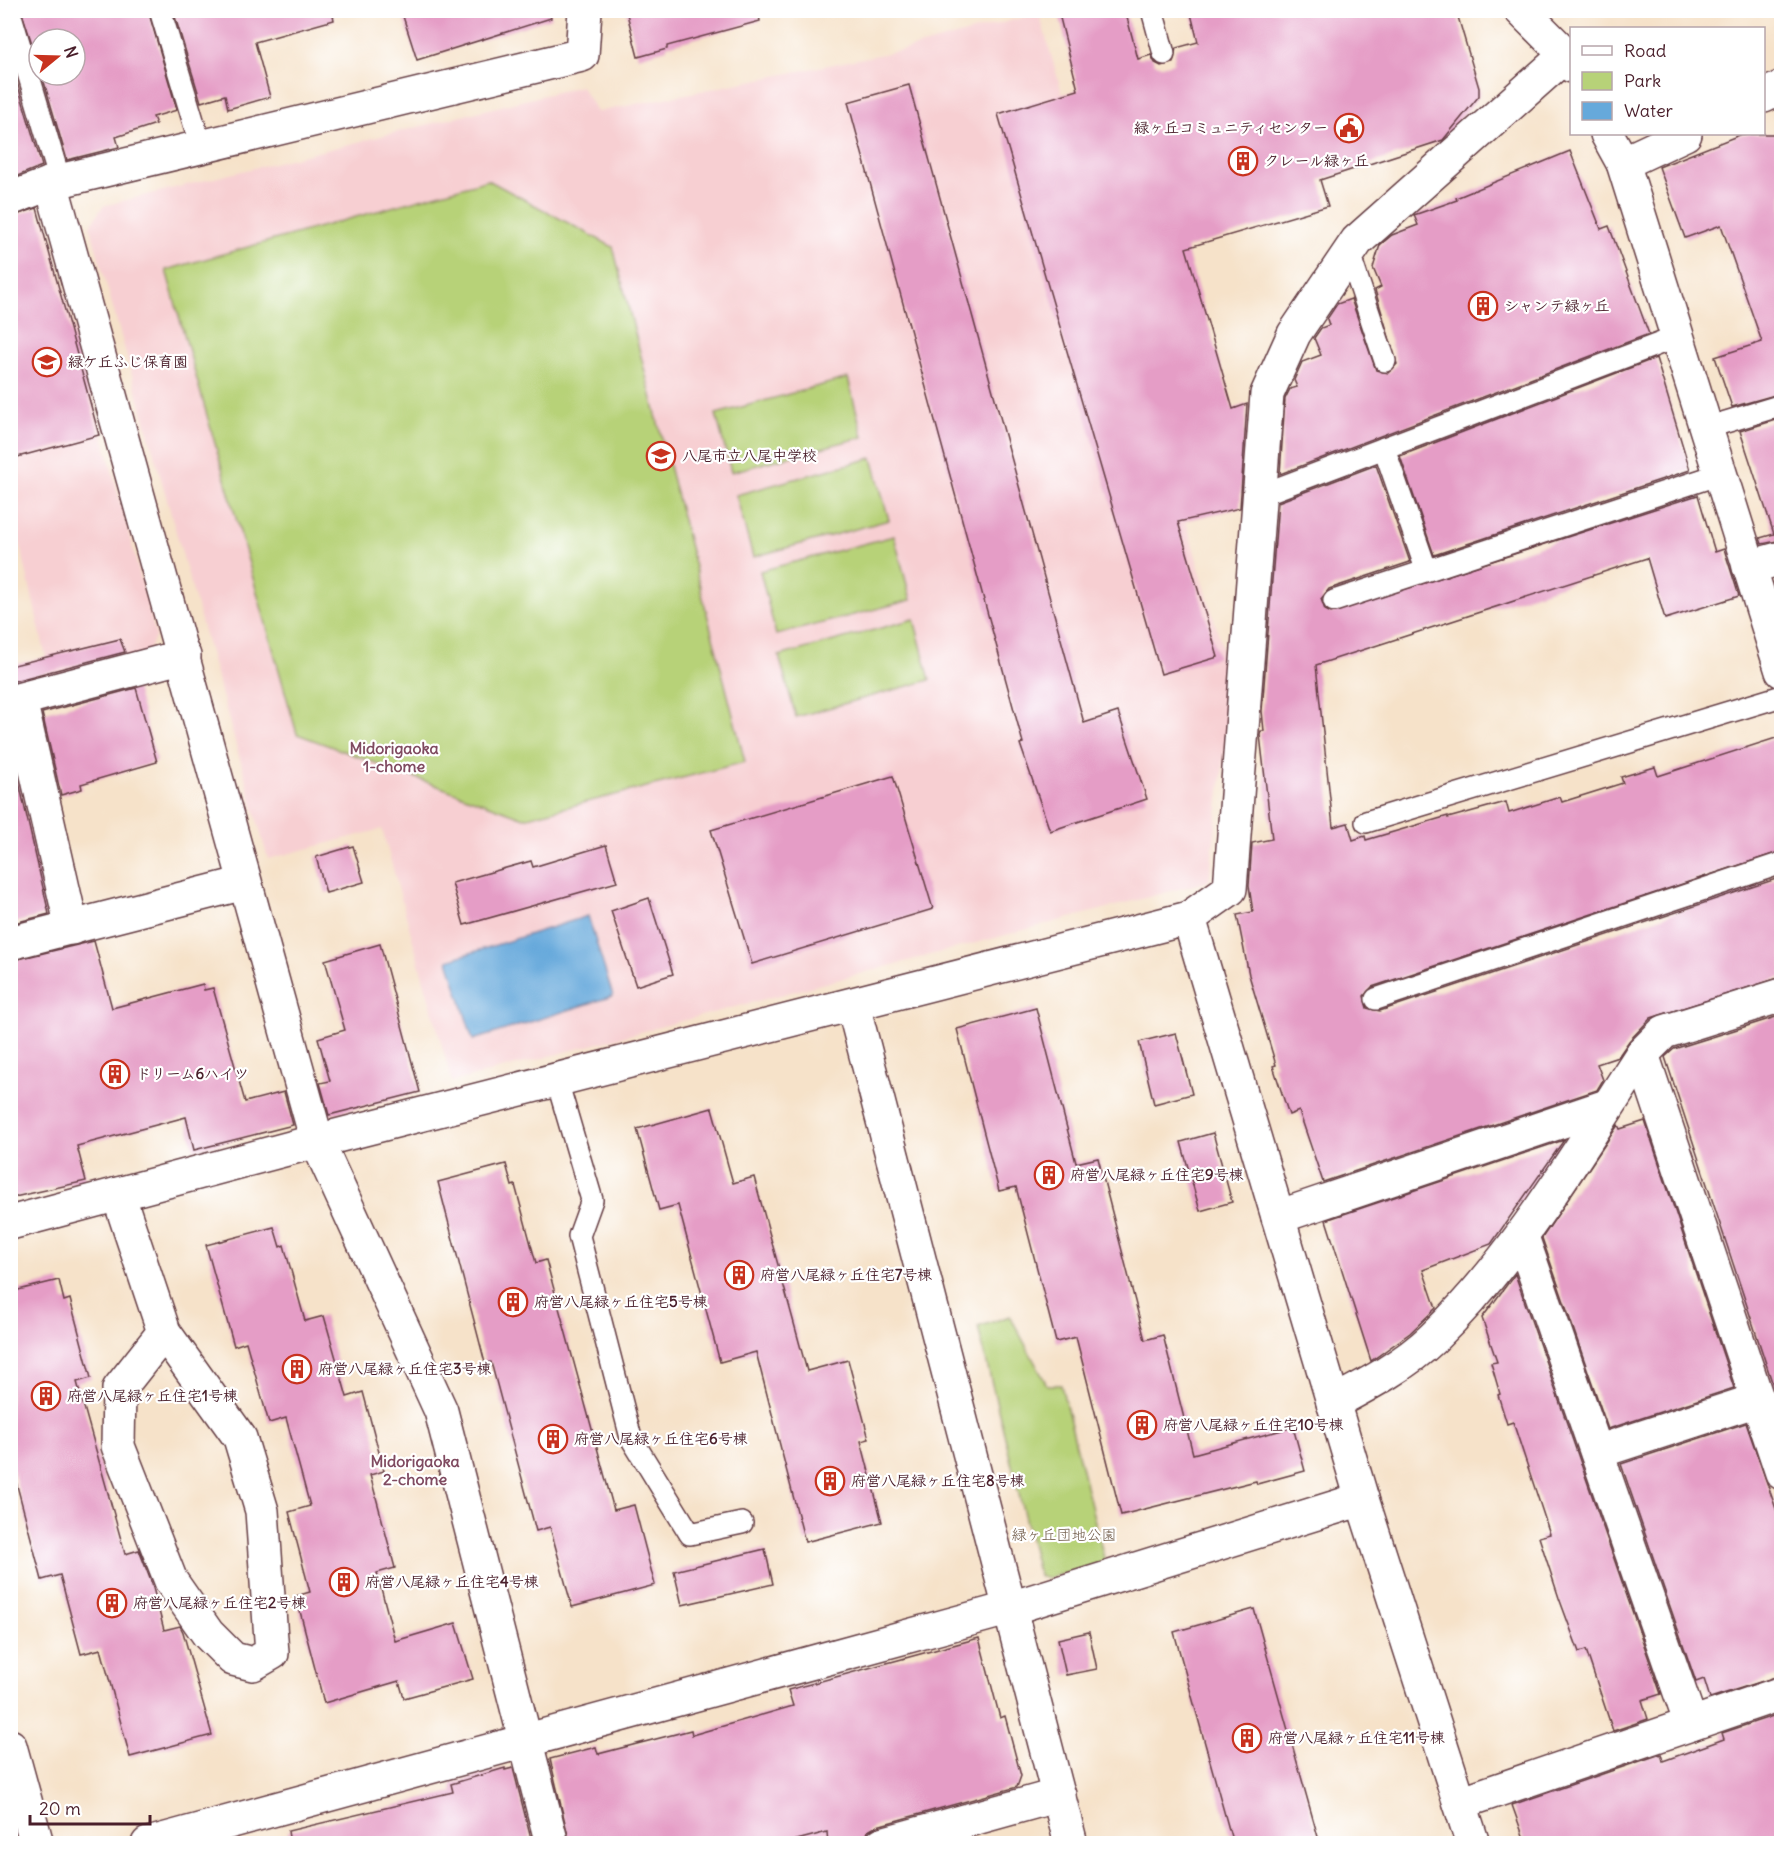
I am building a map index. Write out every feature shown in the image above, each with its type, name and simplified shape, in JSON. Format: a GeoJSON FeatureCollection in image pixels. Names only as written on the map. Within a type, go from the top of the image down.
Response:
{"type":"FeatureCollection","features":[{"type":"Feature","properties":{"kind":"street"},"geometry":{"type":"LineString","coordinates":[[10,199],[56,182],[582,55],[585,10]]}},
{"type":"Feature","properties":{"kind":"street"},"geometry":{"type":"LineString","coordinates":[[10,1223],[317,1141],[1189,918],[1230,889],[1267,394],[1294,334],[1357,241],[1569,60],[1521,10]]}},
{"type":"Feature","properties":{"kind":"street"},"geometry":{"type":"LineString","coordinates":[[1765,96],[1782,87]]}},
{"type":"Feature","properties":{"kind":"street"},"geometry":{"type":"LineString","coordinates":[[1608,135],[1623,163],[1782,671]]}},
{"type":"Feature","properties":{"kind":"street"},"geometry":{"type":"LineString","coordinates":[[1623,163],[1683,135]]}},
{"type":"Feature","properties":{"kind":"street"},"geometry":{"type":"LineString","coordinates":[[56,182],[244,883],[317,1141],[441,1411],[552,1844]]}},
{"type":"Feature","properties":{"kind":"street"},"geometry":{"type":"LineString","coordinates":[[1749,567],[1782,558]]}},
{"type":"Feature","properties":{"kind":"street"},"geometry":{"type":"LineString","coordinates":[[72,928],[15,701],[184,656]]}},
{"type":"Feature","properties":{"kind":"street"},"geometry":{"type":"LineString","coordinates":[[10,943],[244,883]]}},
{"type":"Feature","properties":{"kind":"street"},"geometry":{"type":"LineString","coordinates":[[1189,918],[1362,1499],[1473,1844]]}},
{"type":"Feature","properties":{"kind":"street"},"geometry":{"type":"LineString","coordinates":[[1333,1403],[1375,1381],[1432,1339],[1522,1237],[1642,1054],[1664,1032],[1782,995]]}},
{"type":"Feature","properties":{"kind":"street"},"geometry":{"type":"LineString","coordinates":[[853,1005],[1071,1844]]}},
{"type":"Feature","properties":{"kind":"street"},"geometry":{"type":"LineString","coordinates":[[1642,1054],[1782,1473]]}},
{"type":"Feature","properties":{"kind":"street"},"geometry":{"type":"LineString","coordinates":[[1278,1217],[1607,1106]]}},
{"type":"Feature","properties":{"kind":"street"},"geometry":{"type":"LineString","coordinates":[[118,1194],[164,1332],[240,1438],[262,1511],[272,1653],[253,1664],[233,1659],[208,1635],[171,1581],[118,1446],[119,1389],[164,1332]]}},
{"type":"Feature","properties":{"kind":"street"},"geometry":{"type":"LineString","coordinates":[[1522,1237],[1691,1724]]}},
{"type":"Feature","properties":{"kind":"street"},"geometry":{"type":"LineString","coordinates":[[1597,1452],[1757,1400]]}},
{"type":"Feature","properties":{"kind":"street"},"geometry":{"type":"LineString","coordinates":[[148,1844],[525,1743],[1011,1608],[1362,1499]]}},
{"type":"Feature","properties":{"kind":"street"},"geometry":{"type":"LineString","coordinates":[[1460,1803],[1782,1693]]}},
{"type":"Feature","properties":{"kind":"street"},"geometry":{"type":"LineString","coordinates":[[10,1746],[37,1844]]}},
{"type":"Feature","properties":{"kind":"street"},"geometry":{"type":"LineString","coordinates":[[882,1844],[1059,1795]]}},
{"type":"Feature","properties":{"kind":"lane"},"geometry":{"type":"LineString","coordinates":[[160,10],[201,147]]}},
{"type":"Feature","properties":{"kind":"lane"},"geometry":{"type":"LineString","coordinates":[[1152,10],[1164,54]]}},
{"type":"Feature","properties":{"kind":"lane"},"geometry":{"type":"LineString","coordinates":[[12,19],[56,182]]}},
{"type":"Feature","properties":{"kind":"lane"},"geometry":{"type":"LineString","coordinates":[[1349,253],[1385,361]]}},
{"type":"Feature","properties":{"kind":"lane"},"geometry":{"type":"LineString","coordinates":[[1258,496],[1677,337]]}},
{"type":"Feature","properties":{"kind":"lane"},"geometry":{"type":"LineString","coordinates":[[1706,428],[1782,405]]}},
{"type":"Feature","properties":{"kind":"lane"},"geometry":{"type":"LineString","coordinates":[[1384,448],[1426,569]]}},
{"type":"Feature","properties":{"kind":"lane"},"geometry":{"type":"LineString","coordinates":[[1334,601],[1720,474]]}},
{"type":"Feature","properties":{"kind":"lane"},"geometry":{"type":"LineString","coordinates":[[1366,822],[1782,696]]}},
{"type":"Feature","properties":{"kind":"lane"},"geometry":{"type":"LineString","coordinates":[[1376,999],[1782,863]]}},
{"type":"Feature","properties":{"kind":"lane"},"geometry":{"type":"LineString","coordinates":[[557,1081],[592,1200],[579,1236],[632,1438],[690,1534],[742,1523]]}},
{"type":"Feature","properties":{"kind":"shaded area","name":"八尾市立八尾中学校"},"geometry":{"type":"Polygon","coordinates":[[[1039,13],[1233,685],[1209,881],[452,1082],[382,829],[268,859],[90,226],[103,206],[581,86],[597,112],[908,49],[1039,13]]]}},
{"type":"Feature","properties":{"kind":"shaded area","name":"緑ケ丘ふじ保育園"},"geometry":{"type":"Polygon","coordinates":[[[27,215],[46,221],[156,636],[144,658],[51,680],[11,503],[10,221],[27,215]]]}},
{"type":"Feature","properties":{"kind":"green space"},"geometry":{"type":"Polygon","coordinates":[[[488,180],[613,247],[745,762],[524,818],[297,734],[166,270],[488,180]]]}},
{"type":"Feature","properties":{"kind":"green space"},"geometry":{"type":"Polygon","coordinates":[[[848,378],[863,437],[731,472],[716,414],[848,378]]]}},
{"type":"Feature","properties":{"kind":"green space"},"geometry":{"type":"Polygon","coordinates":[[[872,458],[889,520],[753,557],[736,495],[872,458]]]}},
{"type":"Feature","properties":{"kind":"green space"},"geometry":{"type":"Polygon","coordinates":[[[894,536],[911,600],[776,635],[760,571],[894,536]]]}},
{"type":"Feature","properties":{"kind":"green space"},"geometry":{"type":"Polygon","coordinates":[[[914,619],[930,680],[796,717],[779,656],[914,619]]]}},
{"type":"Feature","properties":{"kind":"green space","name":"緑ヶ丘団地公園"},"geometry":{"type":"Polygon","coordinates":[[[1010,1316],[1047,1385],[1061,1385],[1105,1562],[1048,1578],[1039,1576],[978,1327],[1010,1316]]]}},
{"type":"Feature","properties":{"kind":"water"},"geometry":{"type":"Polygon","coordinates":[[[588,916],[613,996],[473,1040],[448,960],[588,916]]]}},
{"type":"Feature","properties":{"kind":"building"},"geometry":{"type":"Polygon","coordinates":[[[21,10],[148,10],[177,110],[153,117],[156,124],[116,137],[119,147],[67,160],[46,87],[87,87],[87,27],[27,28],[21,10]]]}},
{"type":"Feature","properties":{"kind":"building"},"geometry":{"type":"Polygon","coordinates":[[[173,10],[332,10],[334,20],[255,42],[270,97],[228,109],[225,95],[201,102],[173,10]]]}},
{"type":"Feature","properties":{"kind":"building"},"geometry":{"type":"Polygon","coordinates":[[[401,10],[550,10],[551,18],[417,60],[401,10]]]}},
{"type":"Feature","properties":{"kind":"building"},"geometry":{"type":"Polygon","coordinates":[[[626,10],[758,10],[760,21],[667,46],[667,49],[638,57],[626,10]]]}},
{"type":"Feature","properties":{"kind":"building"},"geometry":{"type":"Polygon","coordinates":[[[1058,10],[1125,10],[1138,59],[1151,55],[1155,63],[1161,66],[1173,63],[1176,48],[1198,42],[1190,10],[1456,10],[1479,88],[1479,96],[1443,140],[1320,180],[1328,206],[1186,248],[1233,409],[1247,404],[1240,508],[1178,522],[1218,657],[1161,674],[998,114],[1078,90],[1058,10]]]}},
{"type":"Feature","properties":{"kind":"building"},"geometry":{"type":"Polygon","coordinates":[[[10,59],[42,166],[10,179],[10,59]]]}},
{"type":"Feature","properties":{"kind":"building"},"geometry":{"type":"Polygon","coordinates":[[[909,85],[1084,723],[1118,712],[1147,799],[1050,831],[1020,744],[1023,743],[848,102],[909,85]]]}},
{"type":"Feature","properties":{"kind":"building"},"geometry":{"type":"Polygon","coordinates":[[[1782,134],[1782,393],[1732,407],[1715,357],[1762,342],[1721,225],[1685,238],[1659,167],[1739,135],[1782,134]]]}},
{"type":"Feature","properties":{"kind":"building"},"geometry":{"type":"Polygon","coordinates":[[[1570,151],[1601,229],[1609,226],[1649,334],[1280,474],[1285,399],[1290,389],[1297,387],[1294,380],[1302,362],[1321,355],[1314,338],[1321,328],[1329,325],[1327,319],[1337,304],[1351,299],[1376,370],[1388,373],[1397,364],[1375,290],[1381,287],[1373,268],[1380,245],[1392,235],[1418,225],[1414,215],[1457,200],[1456,198],[1570,151]]]}},
{"type":"Feature","properties":{"kind":"building"},"geometry":{"type":"Polygon","coordinates":[[[37,208],[99,435],[10,459],[10,217],[37,208]]]}},
{"type":"Feature","properties":{"kind":"building"},"geometry":{"type":"Polygon","coordinates":[[[1656,358],[1690,470],[1434,555],[1400,456],[1656,358]]]}},
{"type":"Feature","properties":{"kind":"building"},"geometry":{"type":"Polygon","coordinates":[[[1782,418],[1782,540],[1762,544],[1760,538],[1774,534],[1740,431],[1782,418]]]}},
{"type":"Feature","properties":{"kind":"building"},"geometry":{"type":"Polygon","coordinates":[[[1376,465],[1410,562],[1329,589],[1321,599],[1325,610],[1331,613],[1698,495],[1715,552],[1724,549],[1739,596],[1665,619],[1647,558],[1316,665],[1333,827],[1348,823],[1353,840],[1365,836],[1366,840],[1506,802],[1509,813],[1560,797],[1562,802],[1623,783],[1621,777],[1655,767],[1658,776],[1782,736],[1782,851],[1372,987],[1364,996],[1367,1008],[1380,1011],[1782,877],[1782,977],[1651,1018],[1629,1041],[1618,1057],[1597,1064],[1603,1080],[1597,1090],[1323,1182],[1299,1111],[1289,1115],[1273,1066],[1276,1065],[1249,975],[1237,915],[1253,912],[1249,886],[1252,843],[1272,839],[1260,735],[1261,731],[1264,731],[1262,711],[1278,502],[1376,465]]]}},
{"type":"Feature","properties":{"kind":"building"},"geometry":{"type":"Polygon","coordinates":[[[120,639],[125,652],[10,682],[10,666],[120,639]]]}},
{"type":"Feature","properties":{"kind":"building"},"geometry":{"type":"Polygon","coordinates":[[[136,688],[157,762],[81,784],[82,789],[61,795],[42,713],[136,688]]]}},
{"type":"Feature","properties":{"kind":"building"},"geometry":{"type":"Polygon","coordinates":[[[10,743],[49,914],[10,924],[10,743]]]}},
{"type":"Feature","properties":{"kind":"building"},"geometry":{"type":"Polygon","coordinates":[[[893,776],[933,909],[752,964],[711,830],[893,776]]]}},
{"type":"Feature","properties":{"kind":"building"},"geometry":{"type":"Polygon","coordinates":[[[606,845],[617,882],[464,925],[452,883],[531,861],[533,867],[606,845]]]}},
{"type":"Feature","properties":{"kind":"building"},"geometry":{"type":"Polygon","coordinates":[[[353,846],[364,882],[326,893],[316,857],[353,846]]]}},
{"type":"Feature","properties":{"kind":"building"},"geometry":{"type":"Polygon","coordinates":[[[649,898],[673,974],[636,986],[611,911],[649,898]]]}},
{"type":"Feature","properties":{"kind":"building"},"geometry":{"type":"Polygon","coordinates":[[[94,941],[112,1008],[203,984],[204,990],[213,988],[245,1102],[284,1092],[293,1125],[194,1150],[186,1117],[77,1146],[86,1181],[10,1198],[10,961],[94,941]]]}},
{"type":"Feature","properties":{"kind":"building"},"geometry":{"type":"Polygon","coordinates":[[[380,944],[420,1092],[329,1115],[320,1083],[330,1081],[318,1038],[345,1030],[325,960],[380,944]]]}},
{"type":"Feature","properties":{"kind":"building"},"geometry":{"type":"Polygon","coordinates":[[[1036,1008],[1076,1163],[1098,1158],[1145,1340],[1163,1335],[1193,1454],[1293,1427],[1305,1471],[1121,1515],[1076,1337],[1056,1342],[1016,1187],[999,1191],[957,1029],[1036,1008]]]}},
{"type":"Feature","properties":{"kind":"building"},"geometry":{"type":"Polygon","coordinates":[[[1779,1016],[1782,1024],[1782,1392],[1776,1394],[1665,1057],[1674,1049],[1779,1016]]]}},
{"type":"Feature","properties":{"kind":"building"},"geometry":{"type":"Polygon","coordinates":[[[1176,1033],[1192,1094],[1154,1104],[1139,1042],[1176,1033]]]}},
{"type":"Feature","properties":{"kind":"building"},"geometry":{"type":"Polygon","coordinates":[[[712,1108],[733,1183],[754,1177],[807,1371],[848,1360],[869,1439],[861,1441],[882,1522],[805,1542],[756,1352],[720,1362],[678,1205],[659,1210],[637,1129],[712,1108]]]}},
{"type":"Feature","properties":{"kind":"building"},"geometry":{"type":"Polygon","coordinates":[[[1645,1121],[1734,1388],[1608,1429],[1542,1238],[1618,1125],[1620,1129],[1645,1121]]]}},
{"type":"Feature","properties":{"kind":"building"},"geometry":{"type":"Polygon","coordinates":[[[1213,1133],[1232,1202],[1200,1211],[1181,1142],[1213,1133]]]}},
{"type":"Feature","properties":{"kind":"building"},"geometry":{"type":"Polygon","coordinates":[[[1564,1140],[1491,1244],[1423,1270],[1436,1308],[1410,1333],[1371,1361],[1326,1220],[1564,1140]]]}},
{"type":"Feature","properties":{"kind":"building"},"geometry":{"type":"Polygon","coordinates":[[[506,1164],[512,1186],[515,1185],[536,1263],[546,1260],[614,1510],[634,1505],[655,1585],[572,1607],[550,1527],[536,1531],[491,1362],[485,1363],[438,1182],[506,1164]]]}},
{"type":"Feature","properties":{"kind":"building"},"geometry":{"type":"Polygon","coordinates":[[[274,1227],[280,1247],[284,1245],[305,1321],[324,1316],[347,1397],[363,1392],[384,1471],[370,1475],[395,1568],[377,1573],[395,1641],[456,1623],[473,1679],[404,1698],[399,1681],[324,1703],[296,1596],[310,1592],[289,1512],[310,1506],[286,1418],[269,1423],[246,1342],[234,1346],[206,1245],[274,1227]]]}},
{"type":"Feature","properties":{"kind":"building"},"geometry":{"type":"Polygon","coordinates":[[[1515,1274],[1661,1694],[1642,1700],[1648,1719],[1613,1731],[1586,1650],[1579,1652],[1559,1598],[1539,1537],[1550,1534],[1513,1422],[1507,1424],[1491,1363],[1497,1362],[1482,1318],[1515,1274]]]}},
{"type":"Feature","properties":{"kind":"building"},"geometry":{"type":"Polygon","coordinates":[[[59,1280],[64,1301],[70,1299],[91,1378],[77,1382],[125,1554],[139,1550],[152,1584],[164,1630],[180,1626],[183,1632],[212,1735],[130,1757],[101,1649],[81,1654],[60,1575],[42,1580],[10,1459],[10,1292],[59,1280]]]}},
{"type":"Feature","properties":{"kind":"building"},"geometry":{"type":"Polygon","coordinates":[[[1746,1423],[1782,1526],[1782,1675],[1710,1698],[1704,1679],[1696,1682],[1621,1464],[1746,1423]]]}},
{"type":"Feature","properties":{"kind":"building"},"geometry":{"type":"Polygon","coordinates":[[[765,1549],[773,1584],[682,1605],[674,1571],[765,1549]]]}},
{"type":"Feature","properties":{"kind":"building","name":"府営八尾緑ヶ丘住宅11号棟"},"geometry":{"type":"Polygon","coordinates":[[[1254,1609],[1320,1844],[1233,1844],[1174,1632],[1254,1609]]]}},
{"type":"Feature","properties":{"kind":"building"},"geometry":{"type":"Polygon","coordinates":[[[1089,1632],[1097,1669],[1066,1675],[1058,1639],[1089,1632]]]}},
{"type":"Feature","properties":{"kind":"building"},"geometry":{"type":"Polygon","coordinates":[[[979,1638],[1000,1718],[1005,1716],[1021,1776],[1017,1787],[877,1826],[868,1831],[864,1844],[828,1844],[827,1832],[782,1844],[570,1844],[550,1759],[596,1747],[598,1754],[691,1730],[692,1735],[793,1706],[788,1690],[979,1638]]]}},
{"type":"Feature","properties":{"kind":"building"},"geometry":{"type":"Polygon","coordinates":[[[1782,1713],[1782,1844],[1526,1844],[1512,1805],[1661,1754],[1663,1761],[1724,1739],[1722,1733],[1782,1713]]]}},
{"type":"Feature","properties":{"kind":"building"},"geometry":{"type":"Polygon","coordinates":[[[505,1768],[505,1770],[513,1768],[531,1839],[517,1844],[290,1844],[288,1831],[453,1792],[451,1784],[505,1768]]]}},
{"type":"Feature","properties":{"kind":"place","name":"緑ヶ丘コミュニティセンター"},"geometry":{"type":"Point","coordinates":[1349,128]}},
{"type":"Feature","properties":{"kind":"place","name":"クレール緑ヶ丘"},"geometry":{"type":"Point","coordinates":[1243,161]}},
{"type":"Feature","properties":{"kind":"place","name":"シャンテ緑ヶ丘"},"geometry":{"type":"Point","coordinates":[1483,306]}},
{"type":"Feature","properties":{"kind":"place","name":"緑ケ丘ふじ保育園"},"geometry":{"type":"Point","coordinates":[47,362]}},
{"type":"Feature","properties":{"kind":"place","name":"八尾市立八尾中学校"},"geometry":{"type":"Point","coordinates":[661,456]}},
{"type":"Feature","properties":{"kind":"place","name":"ドリーム6ハイツ"},"geometry":{"type":"Point","coordinates":[115,1074]}},
{"type":"Feature","properties":{"kind":"place","name":"府営八尾緑ヶ丘住宅9号棟"},"geometry":{"type":"Point","coordinates":[1049,1175]}},
{"type":"Feature","properties":{"kind":"place","name":"府営八尾緑ヶ丘住宅7号棟"},"geometry":{"type":"Point","coordinates":[739,1275]}},
{"type":"Feature","properties":{"kind":"place","name":"府営八尾緑ヶ丘住宅5号棟"},"geometry":{"type":"Point","coordinates":[513,1302]}},
{"type":"Feature","properties":{"kind":"place","name":"府営八尾緑ヶ丘住宅3号棟"},"geometry":{"type":"Point","coordinates":[297,1369]}},
{"type":"Feature","properties":{"kind":"place","name":"府営八尾緑ヶ丘住宅1号棟"},"geometry":{"type":"Point","coordinates":[46,1396]}},
{"type":"Feature","properties":{"kind":"place","name":"府営八尾緑ヶ丘住宅10号棟"},"geometry":{"type":"Point","coordinates":[1142,1425]}},
{"type":"Feature","properties":{"kind":"place","name":"府営八尾緑ヶ丘住宅6号棟"},"geometry":{"type":"Point","coordinates":[553,1439]}},
{"type":"Feature","properties":{"kind":"place","name":"府営八尾緑ヶ丘住宅8号棟"},"geometry":{"type":"Point","coordinates":[830,1481]}},
{"type":"Feature","properties":{"kind":"place","name":"府営八尾緑ヶ丘住宅4号棟"},"geometry":{"type":"Point","coordinates":[344,1582]}},
{"type":"Feature","properties":{"kind":"place","name":"府営八尾緑ヶ丘住宅2号棟"},"geometry":{"type":"Point","coordinates":[112,1603]}},
{"type":"Feature","properties":{"kind":"place","name":"府営八尾緑ヶ丘住宅11号棟"},"geometry":{"type":"Point","coordinates":[1247,1738]}},
{"type":"Feature","properties":{"kind":"district","name":"Midorigaoka 1-chome"},"geometry":{"type":"Point","coordinates":[394,757]}},
{"type":"Feature","properties":{"kind":"district","name":"Midorigaoka 2-chome"},"geometry":{"type":"Point","coordinates":[415,1470]}}]}
